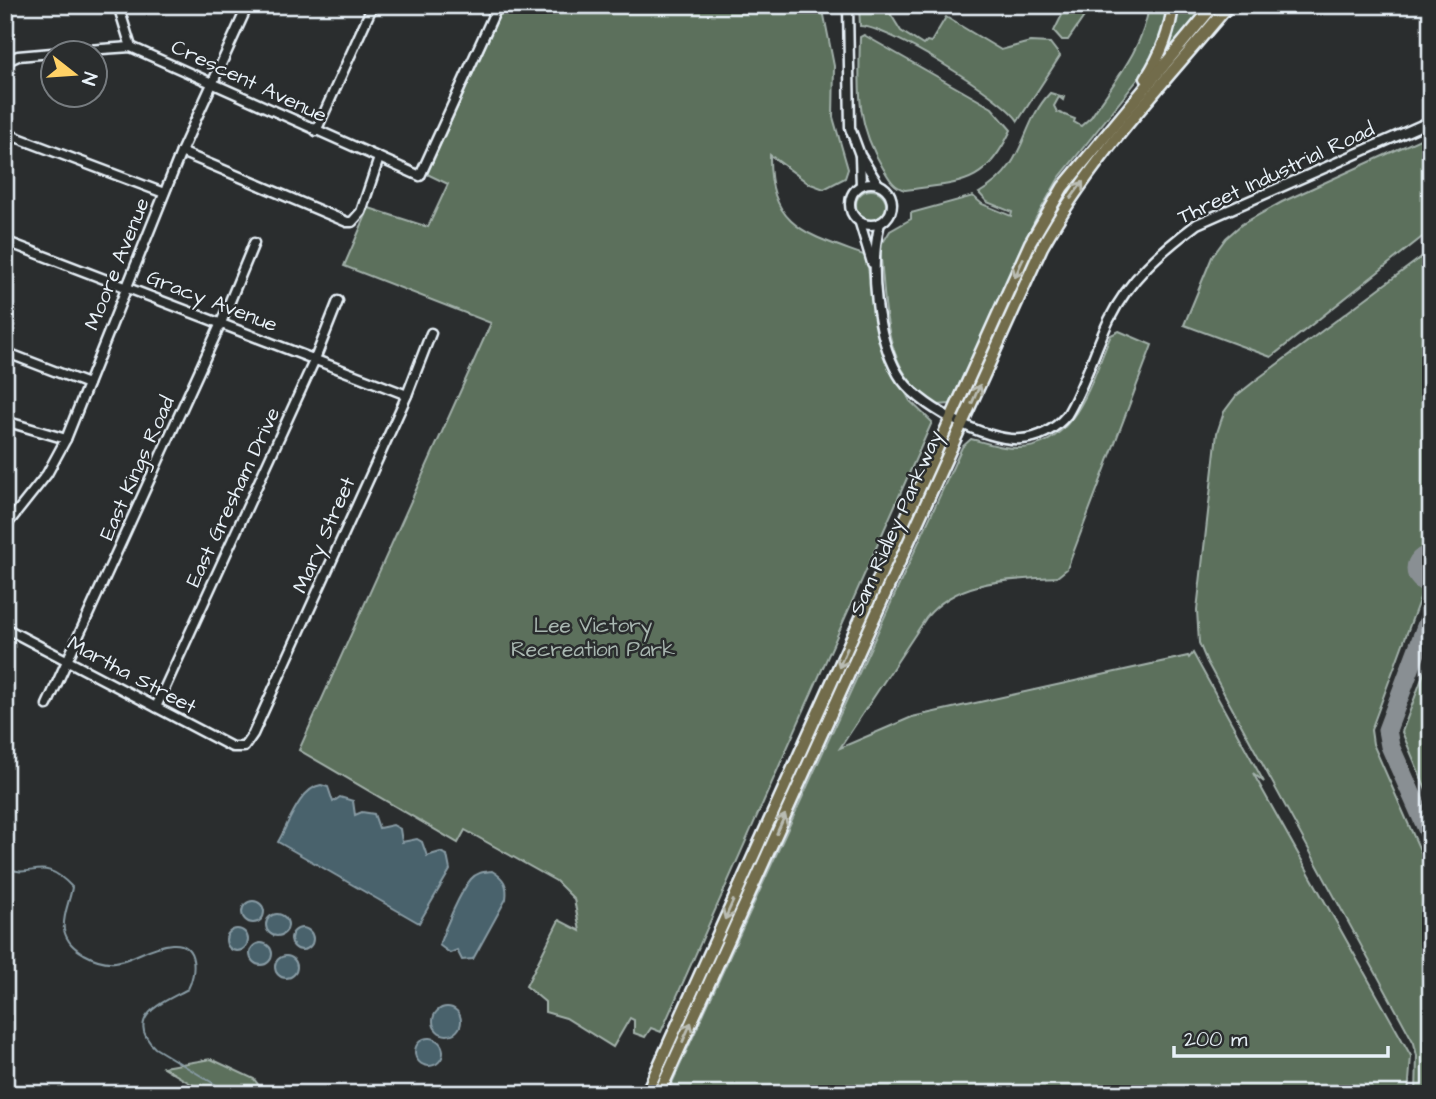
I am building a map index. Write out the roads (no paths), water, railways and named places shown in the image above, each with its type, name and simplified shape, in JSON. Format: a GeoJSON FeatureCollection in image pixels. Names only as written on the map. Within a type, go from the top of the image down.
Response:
{"type":"FeatureCollection","features":[{"type":"Feature","properties":{"kind":"main road"},"geometry":{"type":"LineString","coordinates":[[1125,111],[1159,57],[1171,27],[1173,5]]}},
{"type":"Feature","properties":{"kind":"main road","name":"Sam Ridley Parkway"},"geometry":{"type":"LineString","coordinates":[[646,1094],[1030,243],[1063,187],[1214,5]]}},
{"type":"Feature","properties":{"kind":"main road","name":"Sam Ridley Parkway"},"geometry":{"type":"LineString","coordinates":[[659,1094],[1042,247],[1063,209],[1229,5]]}},
{"type":"Feature","properties":{"kind":"street"},"geometry":{"type":"LineString","coordinates":[[118,5],[131,47]]}},
{"type":"Feature","properties":{"kind":"street","name":"Moore Avenue"},"geometry":{"type":"LineString","coordinates":[[5,527],[47,474],[66,439],[181,152],[248,5]]}},
{"type":"Feature","properties":{"kind":"street"},"geometry":{"type":"LineString","coordinates":[[316,131],[373,5]]}},
{"type":"Feature","properties":{"kind":"street","name":"Crescent Avenue"},"geometry":{"type":"LineString","coordinates":[[108,49],[131,47],[420,176],[498,5]]}},
{"type":"Feature","properties":{"kind":"street"},"geometry":{"type":"LineString","coordinates":[[848,5],[849,121],[860,155],[892,202],[890,214],[880,223],[876,241],[876,272]]}},
{"type":"Feature","properties":{"kind":"street"},"geometry":{"type":"LineString","coordinates":[[5,62],[18,56],[38,54]]}},
{"type":"Feature","properties":{"kind":"street","name":"Threet Industrial Road"},"geometry":{"type":"LineString","coordinates":[[876,272],[885,345],[895,370],[921,399],[952,417],[1007,439],[1035,438],[1059,424],[1074,403],[1110,318],[1139,274],[1169,245],[1197,224],[1431,121]]}},
{"type":"Feature","properties":{"kind":"street"},"geometry":{"type":"LineString","coordinates":[[5,133],[164,193]]}},
{"type":"Feature","properties":{"kind":"street"},"geometry":{"type":"LineString","coordinates":[[181,152],[347,222],[352,222],[361,212],[379,159]]}},
{"type":"Feature","properties":{"kind":"street"},"geometry":{"type":"LineString","coordinates":[[860,155],[861,185]]}},
{"type":"Feature","properties":{"kind":"street"},"geometry":{"type":"LineString","coordinates":[[876,272],[860,223],[849,205],[853,192],[861,185],[878,184]]}},
{"type":"Feature","properties":{"kind":"street"},"geometry":{"type":"LineString","coordinates":[[860,223],[880,223]]}},
{"type":"Feature","properties":{"kind":"street","name":"Gracy Avenue"},"geometry":{"type":"LineString","coordinates":[[5,241],[407,395]]}},
{"type":"Feature","properties":{"kind":"street","name":"East Kings Road"},"geometry":{"type":"LineString","coordinates":[[47,705],[222,323],[254,243]]}},
{"type":"Feature","properties":{"kind":"street","name":"East Gresham Drive"},"geometry":{"type":"LineString","coordinates":[[156,707],[315,359],[338,301]]}},
{"type":"Feature","properties":{"kind":"street","name":"Mary Street"},"geometry":{"type":"LineString","coordinates":[[244,747],[259,721],[407,395],[431,334]]}},
{"type":"Feature","properties":{"kind":"street"},"geometry":{"type":"LineString","coordinates":[[5,352],[88,384]]}},
{"type":"Feature","properties":{"kind":"street"},"geometry":{"type":"LineString","coordinates":[[5,421],[66,439]]}},
{"type":"Feature","properties":{"kind":"street","name":"Martha Street"},"geometry":{"type":"LineString","coordinates":[[5,628],[232,747],[244,747]]}},
{"type":"Feature","properties":{"kind":"water"},"geometry":{"type":"Polygon","coordinates":[[[321,785],[328,787],[333,802],[340,797],[353,801],[355,815],[362,812],[374,814],[379,828],[393,825],[400,829],[402,842],[417,839],[422,842],[427,856],[440,852],[447,855],[450,870],[419,923],[278,842],[301,800],[321,785]]]}},
{"type":"Feature","properties":{"kind":"water"},"geometry":{"type":"Polygon","coordinates":[[[492,871],[504,882],[506,899],[473,959],[462,960],[457,950],[450,953],[439,945],[453,911],[471,879],[492,871]]]}},
{"type":"Feature","properties":{"kind":"water"},"geometry":{"type":"Polygon","coordinates":[[[253,901],[261,904],[264,912],[261,920],[253,923],[245,920],[242,912],[245,904],[253,901]]]}},
{"type":"Feature","properties":{"kind":"water"},"geometry":{"type":"Polygon","coordinates":[[[277,914],[285,917],[288,925],[285,933],[277,936],[269,933],[266,925],[269,917],[277,914]]]}},
{"type":"Feature","properties":{"kind":"water"},"geometry":{"type":"Polygon","coordinates":[[[302,928],[310,931],[313,939],[310,947],[302,950],[294,947],[291,939],[294,931],[302,928]]]}},
{"type":"Feature","properties":{"kind":"water"},"geometry":{"type":"Polygon","coordinates":[[[237,929],[245,932],[248,940],[245,948],[237,951],[229,948],[226,940],[229,932],[237,929]]]}},
{"type":"Feature","properties":{"kind":"water"},"geometry":{"type":"Polygon","coordinates":[[[261,943],[269,946],[272,954],[269,962],[261,965],[253,962],[250,954],[253,946],[261,943]]]}},
{"type":"Feature","properties":{"kind":"water"},"geometry":{"type":"Polygon","coordinates":[[[286,956],[294,959],[297,967],[294,975],[286,978],[278,975],[275,967],[278,959],[286,956]]]}},
{"type":"Feature","properties":{"kind":"water"},"geometry":{"type":"Polygon","coordinates":[[[447,1007],[457,1011],[461,1021],[457,1031],[447,1035],[437,1031],[433,1021],[437,1011],[447,1007]]]}},
{"type":"Feature","properties":{"kind":"water"},"geometry":{"type":"Polygon","coordinates":[[[429,1038],[439,1042],[443,1052],[439,1062],[429,1066],[419,1062],[415,1052],[419,1042],[429,1038]]]}},
{"type":"Feature","properties":{"kind":"waterway"},"geometry":{"type":"LineString","coordinates":[[5,868],[15,871],[53,872],[72,887],[64,930],[71,944],[84,954],[110,962],[130,958],[160,946],[172,944],[187,948],[191,953],[194,968],[188,989],[150,1012],[143,1028],[155,1048],[231,1094]]}},
{"type":"Feature","properties":{"kind":"park label","name":"Lee Victory Recreation Park"},"geometry":{"type":"Point","coordinates":[593,637]}}]}
